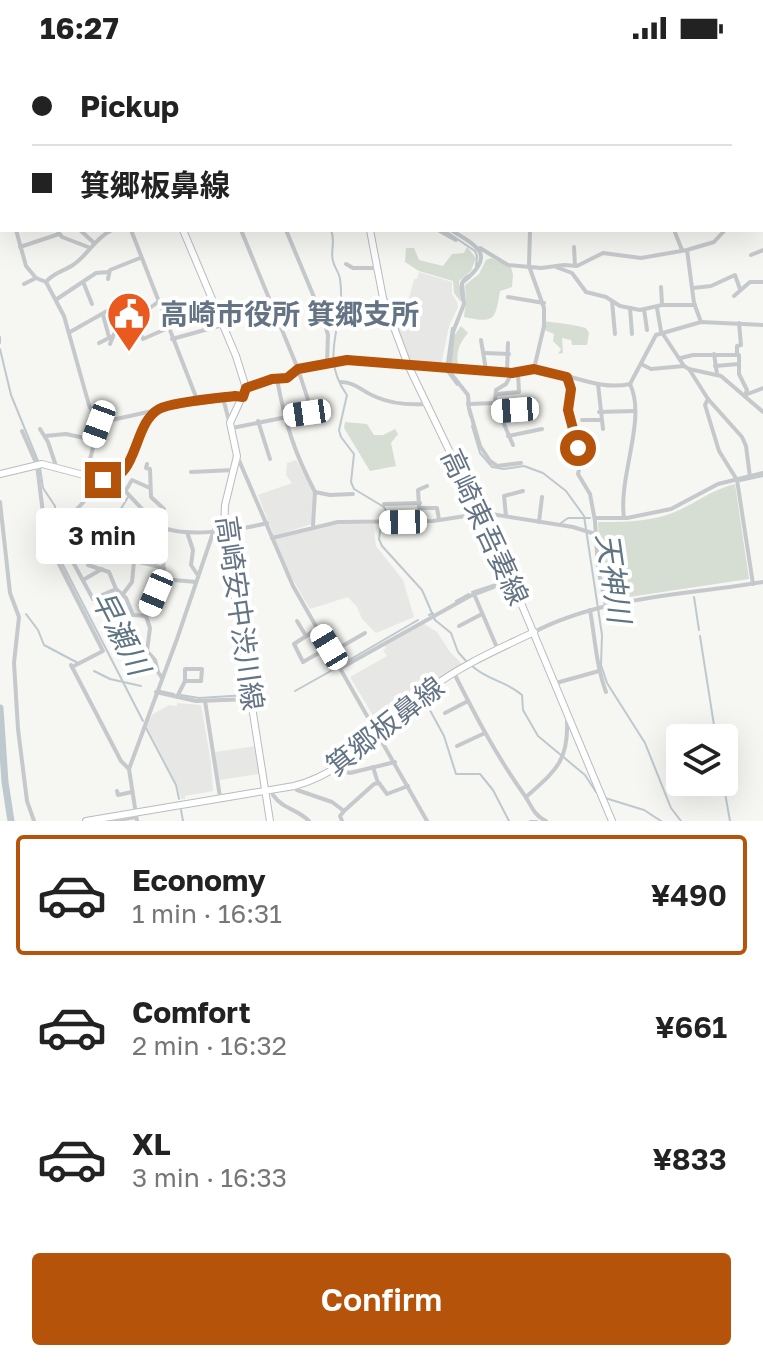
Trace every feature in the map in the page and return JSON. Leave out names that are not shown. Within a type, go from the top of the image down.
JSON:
[{"type":"main road","points":[[184,232],[246,388],[231,426]]},
{"type":"main road","name":"高崎東吾妻線","points":[[370,232],[386,309],[408,365],[512,580],[612,821]]},
{"type":"main road","points":[[0,474],[37,465],[56,466],[95,478],[114,479],[126,468],[146,423],[157,410],[223,397],[243,397]]},
{"type":"main road","name":"高崎安中渋川線","points":[[231,426],[237,456],[225,505],[224,529],[270,821]]},
{"type":"main road","name":"箕郷板鼻線","points":[[86,821],[136,817],[317,779],[336,769],[427,691],[454,673],[534,632]]},
{"type":"street","points":[[16,232],[26,266],[36,278],[46,282],[57,299],[70,332],[89,405],[99,424],[86,475]]},
{"type":"street","points":[[20,247],[58,232],[91,245]]},
{"type":"street","points":[[81,232],[91,245]]},
{"type":"street","points":[[46,282],[49,277],[76,263],[91,245],[109,232]]},
{"type":"street","points":[[132,232],[198,402]]},
{"type":"street","points":[[223,397],[231,426],[309,411],[309,400],[298,369],[242,232]]},
{"type":"street","points":[[287,232],[328,335],[331,362]]},
{"type":"street","points":[[449,232],[456,240]]},
{"type":"street","points":[[449,232],[508,265],[556,267],[575,266],[603,253],[641,258],[684,250],[710,244],[720,237],[721,232]]},
{"type":"street","points":[[530,232],[529,266],[544,303],[544,326],[534,369]]},
{"type":"street","points":[[676,232],[684,250],[701,322]]},
{"type":"street","points":[[473,243],[480,251],[480,264],[476,272],[462,283],[464,304],[453,332],[446,368],[466,390],[480,446],[490,461],[500,466],[521,463]]},
{"type":"street","points":[[574,247],[575,266]]},
{"type":"street","points":[[751,255],[763,250]]},
{"type":"street","points":[[57,299],[99,272],[109,272],[140,257]]},
{"type":"street","points":[[346,264],[353,268],[377,268]]},
{"type":"street","points":[[556,267],[572,273],[586,292],[620,306],[644,309],[695,305]]},
{"type":"street","points":[[108,279],[109,272]]},
{"type":"street","points":[[693,288],[711,286],[735,275],[740,289]]},
{"type":"street","points":[[24,284],[36,278]]},
{"type":"street","points":[[734,296],[750,282],[763,282]]},
{"type":"street","points":[[84,283],[92,304]]},
{"type":"street","points":[[661,287],[659,306],[663,332],[708,399],[745,443],[750,477]]},
{"type":"street","points":[[508,297],[544,303]]},
{"type":"street","points":[[612,301],[615,334]]},
{"type":"street","points":[[70,332],[125,302],[143,339],[168,328]]},
{"type":"street","points":[[99,343],[159,302]]},
{"type":"street","points":[[630,308],[632,334]]},
{"type":"street","points":[[644,309],[647,330]]},
{"type":"street","points":[[103,315],[111,337],[110,344]]},
{"type":"street","points":[[624,518],[621,501],[635,428],[630,384],[653,338],[663,332],[701,322],[763,325]]},
{"type":"street","points":[[739,323],[741,345],[737,346],[737,354],[739,374],[747,390],[745,395]]},
{"type":"street","points":[[172,339],[223,325]]},
{"type":"street","points":[[481,340],[486,370]]},
{"type":"street","points":[[496,394],[519,392],[508,343]]},
{"type":"street","points":[[485,353],[509,354]]},
{"type":"street","points":[[714,354],[717,374]]},
{"type":"street","points":[[681,358],[737,354]]},
{"type":"street","points":[[246,388],[287,378],[298,369],[351,360],[513,372],[534,369],[598,384],[630,384]]},
{"type":"street","points":[[641,364],[651,369],[686,367],[717,374],[763,412]]},
{"type":"street","points":[[715,366],[739,364]]},
{"type":"street","points":[[513,372],[506,384],[497,388],[495,403],[513,445]]},
{"type":"street","points":[[567,377],[571,389],[568,410],[581,454],[578,474],[590,494],[595,518],[591,532],[605,606]]},
{"type":"street","points":[[277,379],[283,416],[298,461],[315,492],[313,526]]},
{"type":"street","points":[[341,382],[352,383],[386,401],[404,405],[426,404]]},
{"type":"street","points":[[598,384],[603,429]]},
{"type":"street","points":[[745,395],[763,388]]},
{"type":"street","points":[[708,399],[705,405],[719,451],[737,480],[753,584]]},
{"type":"street","points":[[469,404],[495,403]]},
{"type":"street","points":[[498,412],[533,409]]},
{"type":"street","points":[[99,424],[157,410]]},
{"type":"street","points":[[599,412],[635,411]]},
{"type":"street","points":[[582,420],[600,420]]},
{"type":"street","points":[[258,421],[270,459]]},
{"type":"street","points":[[40,429],[56,466]]},
{"type":"street","points":[[508,436],[542,429]]},
{"type":"street","points":[[22,431],[37,465],[45,529],[103,651],[72,666],[121,761],[129,769]]},
{"type":"street","points":[[45,436],[66,434],[94,440]]},
{"type":"street","points":[[237,456],[293,586],[427,821]]},
{"type":"street","points":[[147,464],[151,476],[151,497],[164,509],[161,528],[163,579],[146,616],[150,628],[147,651],[155,660],[162,678]]},
{"type":"street","points":[[191,472],[234,470]]},
{"type":"street","points":[[595,518],[624,518],[671,509],[718,484],[763,473]]},
{"type":"street","points":[[95,478],[91,494],[76,510],[88,548],[88,565],[109,572],[133,615],[146,616]]},
{"type":"street","points":[[114,479],[161,528],[187,532],[267,523]]},
{"type":"street","points":[[126,490],[132,480],[150,488]]},
{"type":"street","points":[[420,521],[418,490],[427,486]]},
{"type":"street","points":[[506,516],[504,496],[523,491]]},
{"type":"street","points":[[315,492],[353,494]]},
{"type":"street","points":[[539,522],[542,497]]},
{"type":"street","points":[[0,502],[10,593],[19,617],[14,663],[18,729],[27,801],[34,821]]},
{"type":"street","points":[[384,504],[437,508],[439,520]]},
{"type":"street","points":[[81,529],[101,513]]},
{"type":"street","points":[[272,538],[338,522],[439,520],[480,513],[591,532]]},
{"type":"street","points":[[123,594],[132,582],[132,543],[150,517]]},
{"type":"street","points":[[112,523],[132,524],[137,534]]},
{"type":"street","points":[[112,821],[136,817],[129,769],[214,530]]},
{"type":"street","points":[[187,532],[193,550],[191,565],[198,575]]},
{"type":"street","points":[[102,533],[137,534]]},
{"type":"street","points":[[59,561],[68,553],[88,548],[164,568]]},
{"type":"street","points":[[68,553],[95,600],[116,589]]},
{"type":"street","points":[[83,581],[102,569]]},
{"type":"street","points":[[163,579],[196,582]]},
{"type":"street","points":[[341,668],[474,594],[512,580]]},
{"type":"street","points":[[534,632],[605,606],[763,582]]},
{"type":"street","points":[[474,594],[498,650]]},
{"type":"street","points":[[591,610],[599,671],[606,692]]},
{"type":"street","points":[[459,626],[482,614]]},
{"type":"street","points":[[297,621],[306,636]]},
{"type":"street","points":[[318,629],[294,644],[303,662],[365,633]]},
{"type":"street","points":[[177,697],[185,681],[186,668],[202,669],[201,681],[185,681]]},
{"type":"street","points":[[556,683],[599,671]]},
{"type":"street","points":[[454,673],[499,759],[536,816],[546,821]]},
{"type":"street","points":[[156,692],[205,701],[251,699]]},
{"type":"street","points":[[205,701],[220,798]]},
{"type":"street","points":[[445,713],[468,701]]},
{"type":"street","points":[[526,797],[557,770],[568,737],[569,714]]},
{"type":"street","points":[[457,746],[485,733]]},
{"type":"street","points":[[336,769],[350,773],[395,762]]},
{"type":"street","points":[[373,767],[378,783],[387,794],[408,786]]},
{"type":"street","points":[[342,821],[340,816],[344,811],[378,783]]},
{"type":"street","points":[[294,786],[297,790],[332,802],[344,811]]},
{"type":"street","points":[[117,791],[118,795],[132,792]]},
{"type":"street","points":[[273,795],[280,806],[300,812],[309,821]]},
{"type":"shaded area","points":[[467,247],[476,258],[471,271],[459,281],[461,302],[454,293],[453,281],[419,271],[405,262],[406,248],[414,248],[419,260],[443,266],[452,254],[464,253]]},
{"type":"shaded area","points":[[491,258],[511,267],[512,287],[500,291],[492,317],[482,320],[464,317],[465,285],[479,274],[486,260]]},
{"type":"shaded area","points":[[419,272],[452,282],[452,294],[457,302],[441,365],[410,362],[394,323],[398,322],[397,318],[404,317],[414,279],[417,279]]},
{"type":"shaded area","points":[[543,321],[586,328],[589,333],[587,345],[572,345],[571,340],[562,338],[563,353],[558,354],[561,349],[553,341],[554,334],[542,329]]},
{"type":"shaded area","points":[[461,326],[468,333],[459,348],[458,366],[451,365],[453,337]]},
{"type":"shaded area","points":[[345,422],[367,424],[374,435],[383,435],[395,429],[398,434],[391,443],[396,466],[370,471],[344,428]]},
{"type":"shaded area","points":[[296,460],[314,494],[312,524],[274,536],[258,495],[292,483],[286,475],[287,463]]},
{"type":"shaded area","points":[[735,484],[749,579],[609,600],[601,568],[598,522],[624,522],[667,515]]},
{"type":"shaded area","points":[[344,523],[373,524],[376,546],[403,580],[414,617],[376,633],[362,619],[348,597],[310,609],[289,573],[275,539]]},
{"type":"shaded area","points":[[421,622],[437,632],[462,664],[383,722],[377,722],[350,677],[387,656],[383,650],[386,648],[384,644]]},
{"type":"shaded area","points":[[177,703],[201,705],[211,762],[213,791],[185,796],[185,799],[181,799],[146,725],[153,714],[169,705],[177,706]]},
{"type":"shaded area","points":[[255,746],[259,774],[219,780],[215,752]]},
{"type":"waterway","points":[[332,232],[332,257],[339,276],[341,295],[334,366],[347,395],[339,430],[354,454],[351,482],[354,489],[384,507],[384,519]]},
{"type":"waterway","name":"天神川","points":[[447,232],[475,251],[476,267]]},
{"type":"waterway","name":"天神川","points":[[462,300],[461,282],[469,275]]},
{"type":"waterway","name":"天神川","points":[[452,328],[446,370],[457,385]]},
{"type":"waterway","points":[[0,337],[0,343]]},
{"type":"waterway","points":[[0,349],[11,395],[38,461]]},
{"type":"waterway","name":"天神川","points":[[467,403],[470,416]]},
{"type":"waterway","name":"天神川","points":[[472,426],[480,453],[492,467],[524,466],[543,473],[566,491],[584,516],[602,635],[601,665],[607,683],[645,743],[671,808],[681,821]]},
{"type":"waterway","points":[[40,468],[43,488],[55,506],[55,519],[67,550]]},
{"type":"waterway","points":[[740,481],[763,476]]},
{"type":"waterway","name":"早瀬川","points":[[61,557],[100,535],[128,497]]},
{"type":"waterway","points":[[561,523],[568,518],[590,518]]},
{"type":"waterway","points":[[381,524],[379,539],[382,546],[422,590],[435,620],[451,633],[458,652],[467,662]]},
{"type":"waterway","name":"早瀬川","points":[[62,563],[143,721]]},
{"type":"waterway","points":[[472,592],[505,581]]},
{"type":"waterway","points":[[456,601],[469,594]]},
{"type":"waterway","points":[[694,597],[699,630]]},
{"type":"waterway","points":[[429,615],[433,613]]},
{"type":"waterway","points":[[26,614],[44,645],[78,663]]},
{"type":"waterway","points":[[344,663],[418,620]]},
{"type":"waterway","points":[[700,636],[714,724]]},
{"type":"waterway","points":[[472,666],[522,695],[523,710],[538,736],[585,775],[596,792]]},
{"type":"waterway","points":[[295,691],[336,668]]},
{"type":"waterway","points":[[94,671],[110,679],[141,686]]},
{"type":"waterway","points":[[160,691],[174,694]]},
{"type":"waterway","points":[[181,695],[199,698],[247,695]]},
{"type":"waterway","points":[[425,701],[444,736],[456,774],[480,774],[493,790],[509,821]]},
{"type":"waterway","points":[[0,708],[11,821]]},
{"type":"waterway","name":"早瀬川","points":[[146,728],[176,785],[179,799]]},
{"type":"waterway","points":[[726,796],[730,821]]},
{"type":"waterway","points":[[605,798],[644,810],[661,821]]},
{"type":"waterway","name":"早瀬川","points":[[181,810],[183,821]]},
{"type":"waterway","points":[[530,821],[537,821]]},
{"type":"place","name":"高崎市役所 箕郷支所","points":[[129,353]]},
{"type":"route","points":[[103,480],[114,479],[122,473],[146,423],[161,408],[243,397],[246,388],[272,379],[287,378],[298,369],[347,360],[512,373],[534,369],[567,377],[571,389],[568,410],[578,448]]}]
